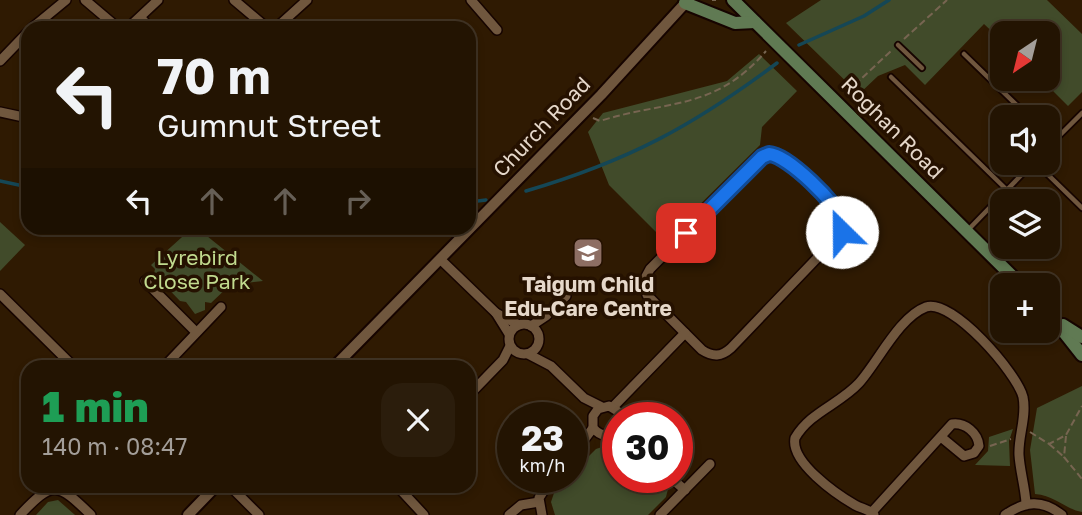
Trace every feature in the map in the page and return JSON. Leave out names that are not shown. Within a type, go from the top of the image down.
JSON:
[{"type":"main road","name":"Roghan Road","points":[[733,0],[1009,273]]},
{"type":"main road","points":[[687,2],[735,23],[755,22]]},
{"type":"main road","points":[[1060,321],[1082,337]]},
{"type":"main road","points":[[1060,325],[1082,355]]},
{"type":"street","points":[[40,21],[66,0]]},
{"type":"street","points":[[85,0],[110,21]]},
{"type":"street","points":[[137,21],[158,0]]},
{"type":"street","points":[[233,0],[258,21]]},
{"type":"street","points":[[284,21],[307,0]]},
{"type":"street","points":[[471,0],[498,30]]},
{"type":"street","name":"Church Road","points":[[476,222],[601,95],[687,2]]},
{"type":"street","points":[[141,18],[144,21]]},
{"type":"street","points":[[0,61],[21,39]]},
{"type":"street","points":[[0,112],[21,116]]},
{"type":"street","points":[[769,154],[781,156],[840,213],[844,222],[842,232],[727,352],[718,355],[707,352],[685,333],[647,295],[645,278],[762,157],[769,154]]},
{"type":"street","name":"Church Road","points":[[341,360],[464,235]]},
{"type":"street","points":[[440,259],[496,313],[509,334],[510,346],[503,360],[476,388]]},
{"type":"street","points":[[145,281],[196,332]]},
{"type":"street","points":[[0,294],[67,360]]},
{"type":"street","points":[[534,329],[566,296]]},
{"type":"street","points":[[941,437],[964,456],[974,453],[979,446],[975,435],[959,423],[950,426],[873,514],[844,499],[818,477],[797,455],[795,438],[816,414],[857,385],[883,349],[915,315],[934,306],[957,318],[997,357],[1020,387],[1024,411],[1019,458],[1026,503]]},
{"type":"street","points":[[170,360],[221,307]]},
{"type":"street","points":[[496,313],[519,325],[534,329]]},
{"type":"street","points":[[509,334],[519,325]]},
{"type":"street","points":[[534,329],[538,345],[551,366],[584,398],[602,407],[593,416]]},
{"type":"street","points":[[623,402],[685,333]]},
{"type":"street","points":[[528,354],[538,345]]},
{"type":"street","points":[[510,346],[517,354]]},
{"type":"street","points":[[503,360],[517,354],[528,354],[551,366]]},
{"type":"street","points":[[584,398],[597,431]]},
{"type":"street","points":[[597,431],[602,432]]},
{"type":"street","points":[[588,440],[597,431]]},
{"type":"street","points":[[693,482],[710,464]]},
{"type":"street","points":[[20,515],[42,493]]},
{"type":"street","points":[[67,493],[91,515]]},
{"type":"street","points":[[188,515],[209,493]]},
{"type":"street","points":[[237,493],[259,515]]},
{"type":"street","points":[[404,493],[424,515]]},
{"type":"street","points":[[541,493],[539,502],[542,515]]},
{"type":"street","points":[[660,515],[682,493]]},
{"type":"street","points":[[509,515],[521,505],[539,502]]},
{"type":"street","points":[[1005,515],[1026,503],[1047,506],[1062,515]]},
{"type":"lane","points":[[898,45],[922,68]]},
{"type":"lane","points":[[964,54],[1017,105]]},
{"type":"lane","points":[[891,77],[1006,189]]},
{"type":"lane","points":[[1060,136],[1082,113]]},
{"type":"lane","points":[[1008,189],[1023,175]]},
{"type":"lane","points":[[1048,175],[1082,208]]},
{"type":"lane","points":[[967,231],[990,207]]},
{"type":"path","points":[[592,118],[600,121],[630,112],[660,110],[710,96],[747,70],[767,50]]},
{"type":"path","points":[[1064,457],[1066,435],[1082,406]]},
{"type":"path","points":[[1027,432],[1034,432],[1049,444],[1082,479]]},
{"type":"path","points":[[1049,444],[1066,435]]},
{"type":"path","points":[[979,446],[1017,440]]},
{"type":"green space","points":[[821,0],[1047,0],[1082,34],[1082,92],[1068,106],[1053,91],[1060,91],[1060,21],[990,21],[990,30],[984,24],[925,85],[905,65],[878,76],[859,94],[786,23]]},
{"type":"green space","points":[[759,54],[797,91],[762,127],[760,145],[664,240],[609,185],[588,132],[603,113],[727,81]]},
{"type":"green space","points":[[0,222],[25,245],[0,271]]},
{"type":"green space","name":"Lyrebird Close Park","points":[[184,235],[206,235],[263,281],[230,285],[211,303],[205,302],[205,310],[195,314],[186,302],[180,301],[154,274],[155,269],[151,265]]},
{"type":"green space","points":[[1082,386],[1082,512],[1035,494],[1030,450],[1037,408]]},
{"type":"green space","points":[[1013,429],[1009,441],[1010,466],[975,465],[988,451],[989,437]]},
{"type":"green space","points":[[602,447],[602,493],[667,493],[666,497],[648,515],[555,515],[551,502],[554,493],[588,493],[588,457]]},
{"type":"green space","points":[[58,500],[75,515],[36,515],[48,502]]},
{"type":"waterway","points":[[799,45],[864,16],[889,0]]},
{"type":"waterway","points":[[526,191],[596,167],[658,139],[717,105],[777,63]]},
{"type":"waterway","points":[[0,181],[21,186]]},
{"type":"waterway","points":[[476,201],[486,200]]},
{"type":"place","name":"Taigum Child Edu-Care Centre","points":[[588,253]]},
{"type":"route","points":[[686,233],[762,157],[769,154],[789,162],[836,209],[843,218],[842,232]]}]
